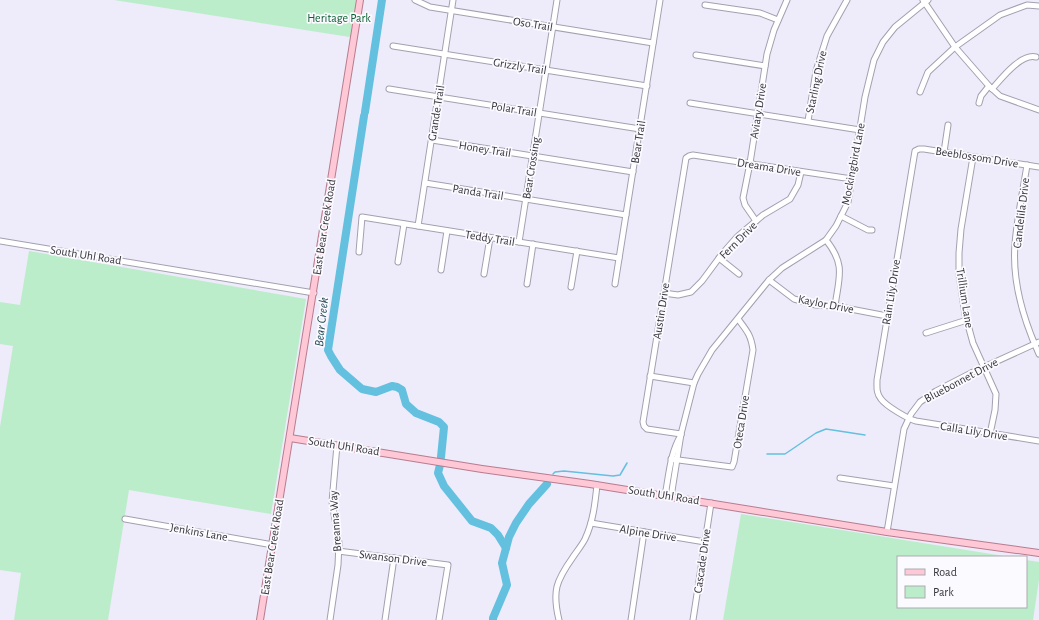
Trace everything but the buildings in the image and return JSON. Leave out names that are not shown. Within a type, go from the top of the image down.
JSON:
[{"type":"main road","name":"East Bear Creek Road","points":[[260,620],[314,293],[360,0]]},
{"type":"main road","name":"South Uhl Road","points":[[290,438],[482,469],[668,496],[887,532],[1039,553]]},
{"type":"street","name":"Oso Trail","points":[[415,0],[430,7],[452,11],[653,43]]},
{"type":"street","name":"Grande Trail","points":[[418,226],[426,183],[453,0]]},
{"type":"street","name":"Bear Crossing","points":[[519,242],[557,0]]},
{"type":"street","name":"Bear Trail","points":[[615,284],[660,0]]},
{"type":"street","name":"Aviary Drive","points":[[756,221],[745,205],[743,198],[750,164],[766,54],[787,0]]},
{"type":"street","name":"Starling Drive","points":[[808,121],[816,70],[827,36],[847,0]]},
{"type":"street","points":[[925,1],[955,47],[1000,96],[1039,110]]},
{"type":"street","name":"Mockingbird Lane","points":[[668,496],[674,459],[681,445],[682,434],[694,383],[698,374],[712,350],[770,280],[782,268],[826,240],[841,216],[848,202],[874,60],[883,42],[895,26],[925,1]]},
{"type":"street","points":[[705,5],[760,13],[778,20]]},
{"type":"street","points":[[920,92],[928,72],[955,47],[1000,15],[1027,5],[1039,6]]},
{"type":"street","name":"Grizzly Trail","points":[[393,46],[646,86]]},
{"type":"street","points":[[696,55],[765,66]]},
{"type":"street","points":[[979,103],[980,96],[1010,69],[1024,59],[1033,56],[1036,57]]},
{"type":"street","name":"Polar Trail","points":[[388,89],[640,129]]},
{"type":"street","points":[[690,103],[860,130]]},
{"type":"street","points":[[944,152],[948,125]]},
{"type":"street","name":"Honey Trail","points":[[432,140],[633,172]]},
{"type":"street","name":"Beeblossom Drive","points":[[915,151],[919,149],[944,152],[1039,167]]},
{"type":"street","name":"Rain Lily Drive","points":[[908,419],[881,400],[876,391],[915,151]]},
{"type":"street","name":"Dreama Drive","points":[[686,158],[693,155],[852,179]]},
{"type":"street","name":"Trillium Lane","points":[[973,157],[961,228],[959,274],[966,320],[973,343],[996,394],[995,410],[990,434]]},
{"type":"street","name":"Austin Drive","points":[[682,434],[647,429],[643,422],[686,158]]},
{"type":"street","name":"Candelila Drive","points":[[1027,165],[1015,245],[1016,279],[1019,299],[1037,343],[1039,354]]},
{"type":"street","name":"Fern Drive","points":[[664,293],[678,295],[691,292],[737,237],[763,215],[790,199],[798,185],[801,172]]},
{"type":"street","name":"Panda Trail","points":[[426,183],[626,215]]},
{"type":"street","points":[[841,216],[868,230],[872,230]]},
{"type":"street","name":"Teddy Trail","points":[[359,252],[362,217],[619,258]]},
{"type":"street","points":[[398,262],[404,224]]},
{"type":"street","points":[[441,270],[447,231]]},
{"type":"street","points":[[484,274],[490,238]]},
{"type":"street","points":[[826,240],[835,251],[839,260],[840,269],[835,306]]},
{"type":"street","name":"South Uhl Road","points":[[0,241],[314,293]]},
{"type":"street","points":[[527,284],[533,244]]},
{"type":"street","points":[[571,287],[577,251]]},
{"type":"street","points":[[719,258],[739,274]]},
{"type":"street","name":"Kaylor Drive","points":[[770,280],[794,300],[887,316]]},
{"type":"street","name":"Oteca Drive","points":[[674,459],[732,467],[753,350],[752,338],[738,320]]},
{"type":"street","points":[[926,333],[966,320]]},
{"type":"street","name":"Bluebonnet Drive","points":[[887,532],[904,429],[908,419],[920,402],[936,391],[1037,343]]},
{"type":"street","points":[[650,376],[694,383]]},
{"type":"street","name":"Calla Lily Drive","points":[[908,419],[990,434],[1039,441]]},
{"type":"street","name":"Breanna Way","points":[[330,620],[338,565],[338,543],[332,502],[337,445]]},
{"type":"street","points":[[840,478],[894,486]]},
{"type":"street","points":[[559,620],[555,599],[557,582],[584,540],[591,523],[597,485]]},
{"type":"street","name":"Cascade Drive","points":[[693,620],[711,503]]},
{"type":"street","name":"Jenkins Lane","points":[[125,519],[273,545]]},
{"type":"street","name":"Alpine Drive","points":[[591,523],[705,542]]},
{"type":"street","points":[[631,620],[644,532]]},
{"type":"street","name":"Swanson Drive","points":[[338,551],[448,565],[439,620]]},
{"type":"street","points":[[385,620],[394,558]]},
{"type":"green space","name":"Heritage Park","points":[[114,0],[362,0],[356,38]]},
{"type":"green space","points":[[29,251],[306,299],[271,514],[129,490],[108,620],[14,620],[21,573],[0,570],[0,427],[13,346],[0,344],[0,302],[20,305]]},
{"type":"green space","points":[[741,514],[1004,556],[897,556],[897,608],[1027,608],[1027,560],[1039,562],[1039,580],[1033,620],[723,620]]},
{"type":"waterway","name":"Bear Creek","points":[[365,112],[382,0]]},
{"type":"waterway","name":"Bear Creek","points":[[364,116],[328,350],[340,370],[362,389],[376,392],[392,386],[397,387],[402,390],[406,404],[416,413],[439,422],[444,427],[441,457]]},
{"type":"waterway","points":[[767,454],[785,454],[816,433],[826,429],[865,435]]},
{"type":"waterway","points":[[553,474],[555,472],[564,471],[613,476],[620,475],[627,463]]},
{"type":"waterway","name":"Bear Creek","points":[[440,465],[438,473],[444,486],[472,521],[491,528],[498,535],[506,548]]},
{"type":"waterway","name":"Bear Creek","points":[[493,620],[507,585],[502,563],[509,537],[516,523],[529,504],[547,484]]}]
